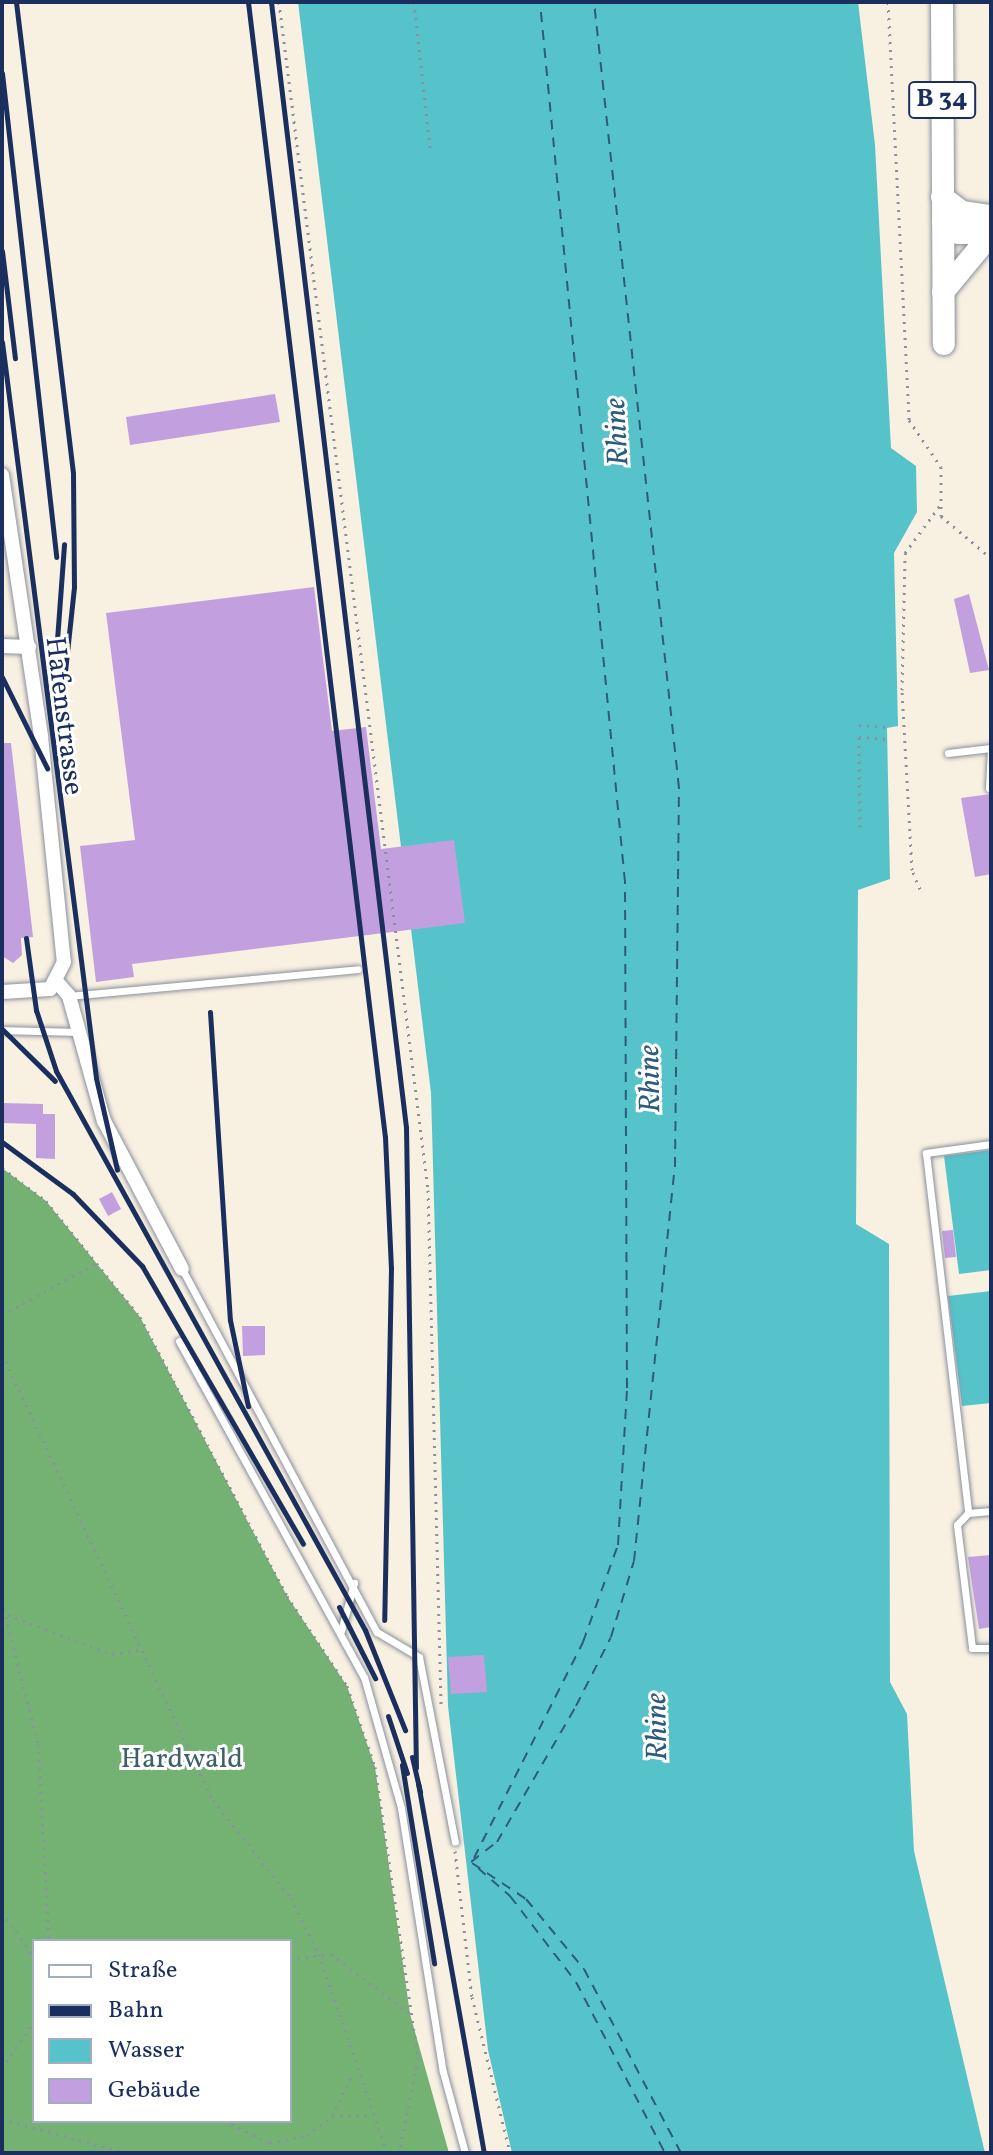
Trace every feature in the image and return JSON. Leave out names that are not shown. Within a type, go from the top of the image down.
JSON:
[{"type":"main road","name":"B 34","points":[[942,2],[944,344]]},
{"type":"main road","points":[[942,197],[962,212],[991,216]]},
{"type":"main road","points":[[943,222],[959,233],[991,234]]},
{"type":"main road","points":[[943,292],[991,234]]},
{"type":"street","name":"Hafenstrasse","points":[[2,475],[29,647],[64,962],[57,982]]},
{"type":"street","points":[[2,646],[29,647]]},
{"type":"street","points":[[2,992],[45,991],[57,982],[69,996],[76,1032],[104,1121],[182,1269]]},
{"type":"lane","points":[[948,753],[991,749],[989,788]]},
{"type":"lane","points":[[69,996],[358,969]]},
{"type":"lane","points":[[2,1030],[76,1032]]},
{"type":"lane","points":[[968,1513],[926,1153],[991,1144]]},
{"type":"lane","points":[[182,1269],[354,1583],[377,1632],[419,1657],[455,1842]]},
{"type":"lane","points":[[179,1341],[341,1633],[385,1739],[443,2072],[465,2153]]},
{"type":"lane","points":[[991,1511],[968,1513],[957,1525],[972,1648],[991,1648]]},
{"type":"lane","points":[[341,1633],[354,1583]]},
{"type":"path","points":[[279,2],[428,1190],[442,1710]]},
{"type":"path","points":[[414,2],[430,148]]},
{"type":"path","points":[[888,2],[909,420],[941,467],[941,504],[957,536],[991,558]]},
{"type":"path","points":[[920,889],[912,870],[902,690],[905,553],[941,504]]},
{"type":"path","points":[[859,725],[887,727]]},
{"type":"path","points":[[860,827],[859,737],[887,739]]},
{"type":"path","points":[[2,1168],[46,1201],[140,1317],[287,1596],[347,1686],[375,1767],[418,2058],[399,2153]]},
{"type":"path","points":[[2,1315],[98,1262]]},
{"type":"path","points":[[2,1354],[213,1800],[291,1898],[319,1954],[354,2073],[387,2153]]},
{"type":"path","points":[[2,1601],[8,1615],[40,1758],[49,1939]]},
{"type":"path","points":[[8,1615],[112,1654],[140,1650]]},
{"type":"path","points":[[455,1842],[472,1997],[510,2153]]},
{"type":"path","points":[[2,1912],[32,1954]]},
{"type":"path","points":[[292,1959],[331,1954],[410,2014]]},
{"type":"path","points":[[2,2068],[32,2025]]},
{"type":"path","points":[[228,2123],[270,2143],[307,2135],[332,2116],[354,2073]]},
{"type":"path","points":[[332,2116],[370,2116]]},
{"type":"path","points":[[2,2119],[126,2153]]},
{"type":"green space","name":"Hardwald","points":[[2,1168],[46,1201],[140,1317],[287,1596],[347,1686],[375,1767],[410,2014],[449,2153],[2,2153]]},
{"type":"water","name":"Rhine","points":[[298,2],[858,2],[875,145],[891,448],[916,466],[917,512],[894,553],[898,726],[887,728],[890,879],[858,890],[856,1224],[889,1244],[890,1682],[907,1714],[914,1851],[985,2153],[512,2153],[488,2050],[448,1706],[431,1093]]},
{"type":"water","points":[[991,1150],[991,1270],[959,1274],[944,1156]]},
{"type":"water","points":[[991,1291],[991,1403],[962,1406],[948,1296]]},
{"type":"building","points":[[275,394],[280,422],[130,445],[126,417]]},
{"type":"building","points":[[314,587],[332,731],[366,727],[381,849],[454,840],[465,923],[132,964],[134,977],[96,982],[80,846],[135,840],[106,613]]},
{"type":"building","points":[[969,594],[989,670],[970,673],[954,599]]},
{"type":"building","points":[[2,743],[11,743],[33,937],[21,938],[22,955],[13,963],[2,956]]},
{"type":"building","points":[[991,794],[991,874],[975,877],[961,798]]},
{"type":"building","points":[[2,1103],[43,1104],[43,1114],[55,1114],[55,1159],[36,1158],[36,1124],[2,1123]]},
{"type":"building","points":[[112,1192],[121,1209],[108,1216],[99,1199]]},
{"type":"building","points":[[953,1230],[956,1257],[945,1258],[942,1231]]},
{"type":"building","points":[[242,1326],[265,1326],[265,1355],[243,1356]]},
{"type":"building","points":[[991,1555],[991,1627],[979,1629],[968,1557]]},
{"type":"building","points":[[484,1655],[487,1692],[451,1694],[448,1657]]},
{"type":"ferry route","points":[[474,1858],[583,1642],[618,1545],[627,1388],[625,882],[540,2]]},
{"type":"ferry route","points":[[471,1862],[497,1842],[576,1706],[611,1637],[634,1561],[675,1167],[679,788],[594,2]]},
{"type":"ferry route","points":[[472,1863],[526,1899],[584,1969],[681,2153]]},
{"type":"ferry route","points":[[478,1868],[510,1896],[576,1982],[665,2153]]},
{"type":"railway","points":[[16,2],[73,474],[74,587],[58,736]]},
{"type":"railway","points":[[248,2],[385,1137],[391,1268],[384,1620]]},
{"type":"railway","points":[[271,2],[406,1127],[416,1768]]},
{"type":"railway","points":[[2,73],[56,557]]},
{"type":"railway","points":[[2,251],[15,358]]},
{"type":"railway","points":[[2,342],[96,1078],[117,1170]]},
{"type":"railway","points":[[57,640],[64,544]]},
{"type":"railway","points":[[2,677],[47,768]]},
{"type":"railway","points":[[26,938],[36,1010],[56,1071],[365,1630],[405,1730]]},
{"type":"railway","points":[[210,1012],[230,1320],[248,1406]]},
{"type":"railway","points":[[2,1029],[55,1081]]},
{"type":"railway","points":[[2,1142],[73,1194],[142,1266],[303,1544]]},
{"type":"railway","points":[[339,1607],[375,1678]]},
{"type":"railway","points":[[388,1716],[407,1773]]},
{"type":"railway","points":[[412,1757],[420,1792]]},
{"type":"railway","points":[[402,1765],[434,1963]]},
{"type":"railway","points":[[418,1783],[484,2153]]}]
